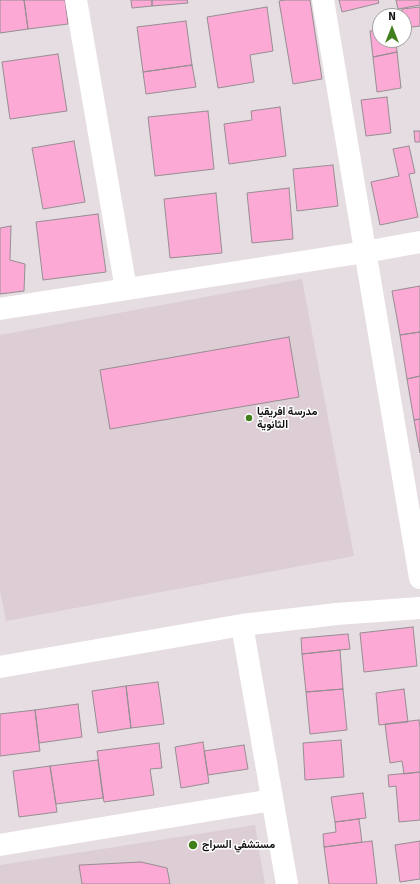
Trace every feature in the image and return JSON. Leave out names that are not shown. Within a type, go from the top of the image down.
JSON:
[{"type":"street","points":[[76,0],[126,289]]},
{"type":"street","points":[[323,0],[420,578]]},
{"type":"street","points":[[0,310],[420,242]]},
{"type":"street","points":[[0,667],[242,625],[337,614],[420,608]]},
{"type":"street","points":[[242,625],[287,884]]},
{"type":"street","points":[[0,845],[272,800]]},
{"type":"shaded area","points":[[302,279],[354,556],[6,621],[0,590],[0,335]]},
{"type":"shaded area","name":"مستشفي السراج","points":[[255,825],[265,884],[0,884],[0,865]]},
{"type":"building","points":[[0,0],[24,0],[28,29],[0,33]]},
{"type":"building","points":[[24,0],[65,0],[68,24],[28,29]]},
{"type":"building","points":[[131,0],[152,0],[152,6],[132,8]]},
{"type":"building","points":[[152,0],[187,0],[188,3],[152,6]]},
{"type":"building","points":[[310,0],[322,79],[293,84],[279,1]]},
{"type":"building","points":[[339,0],[378,0],[379,3],[342,12]]},
{"type":"building","points":[[396,0],[420,0],[420,5],[398,8]]},
{"type":"building","points":[[267,7],[273,51],[250,55],[254,82],[218,88],[207,17]]},
{"type":"building","points":[[420,7],[420,26],[412,27],[411,8]]},
{"type":"building","points":[[186,21],[192,65],[143,72],[137,27]]},
{"type":"building","points":[[370,31],[372,31],[372,48],[397,48],[397,52],[373,57]]},
{"type":"building","points":[[397,52],[401,88],[377,92],[373,57]]},
{"type":"building","points":[[58,54],[67,111],[10,119],[2,62]]},
{"type":"building","points":[[192,65],[196,87],[146,94],[143,72]]},
{"type":"building","points":[[387,97],[391,133],[366,136],[361,100]]},
{"type":"building","points":[[280,107],[286,156],[229,164],[224,124],[252,120],[251,111]]},
{"type":"building","points":[[208,111],[214,169],[155,176],[148,117]]},
{"type":"building","points":[[414,131],[420,131],[420,142],[415,142]]},
{"type":"building","points":[[74,141],[85,202],[43,209],[32,148]]},
{"type":"building","points":[[409,146],[415,173],[409,174],[418,217],[380,225],[371,182],[399,176],[393,149]]},
{"type":"building","points":[[333,165],[338,206],[297,211],[293,169]]},
{"type":"building","points":[[289,188],[293,239],[252,243],[247,193]]},
{"type":"building","points":[[216,193],[222,253],[170,258],[164,199]]},
{"type":"building","points":[[98,214],[106,272],[43,280],[36,222]]},
{"type":"building","points":[[11,226],[10,260],[25,264],[24,291],[0,294],[0,228]]},
{"type":"building","points":[[420,286],[420,332],[400,335],[392,291]]},
{"type":"building","points":[[420,332],[420,376],[407,379],[400,335]]},
{"type":"building","points":[[289,337],[299,397],[110,429],[100,370]]},
{"type":"building","points":[[420,376],[420,419],[414,420],[407,379]]},
{"type":"building","points":[[420,419],[420,453],[414,420]]},
{"type":"building","points":[[413,627],[417,666],[364,672],[360,633]]},
{"type":"building","points":[[348,634],[350,649],[302,654],[301,638]]},
{"type":"building","points":[[340,650],[343,689],[306,692],[302,654]]},
{"type":"building","points":[[158,682],[164,724],[131,728],[126,686]]},
{"type":"building","points":[[126,686],[131,728],[98,733],[92,691]]},
{"type":"building","points":[[343,689],[347,730],[310,734],[306,692]]},
{"type":"building","points":[[404,689],[408,722],[379,725],[376,693]]},
{"type":"building","points":[[78,704],[82,737],[39,743],[35,710]]},
{"type":"building","points":[[35,710],[40,751],[0,756],[0,714]]},
{"type":"building","points":[[419,720],[420,772],[404,774],[402,761],[390,763],[385,724]]},
{"type":"building","points":[[341,740],[344,777],[305,780],[303,743]]},
{"type":"building","points":[[203,742],[209,783],[181,788],[175,747]]},
{"type":"building","points":[[159,743],[162,768],[150,769],[154,795],[104,802],[97,751]]},
{"type":"building","points":[[244,745],[248,769],[208,775],[204,751]]},
{"type":"building","points":[[98,760],[103,798],[56,804],[50,766]]},
{"type":"building","points":[[50,766],[57,812],[19,817],[13,771]]},
{"type":"building","points":[[420,772],[420,820],[399,822],[396,786],[389,787],[388,775]]},
{"type":"building","points":[[363,793],[366,818],[335,822],[331,797]]},
{"type":"building","points":[[359,819],[362,842],[324,847],[323,834],[336,832],[335,822]]},
{"type":"building","points":[[372,841],[377,884],[329,884],[324,847]]},
{"type":"building","points":[[420,841],[420,879],[400,882],[395,845]]},
{"type":"building","points":[[141,862],[167,868],[170,884],[82,884],[79,865]]},
{"type":"place","name":"مدرسة افريقيا الثانوية","points":[[249,418]]},
{"type":"place","name":"مستشفي السراج","points":[[193,845]]}]
